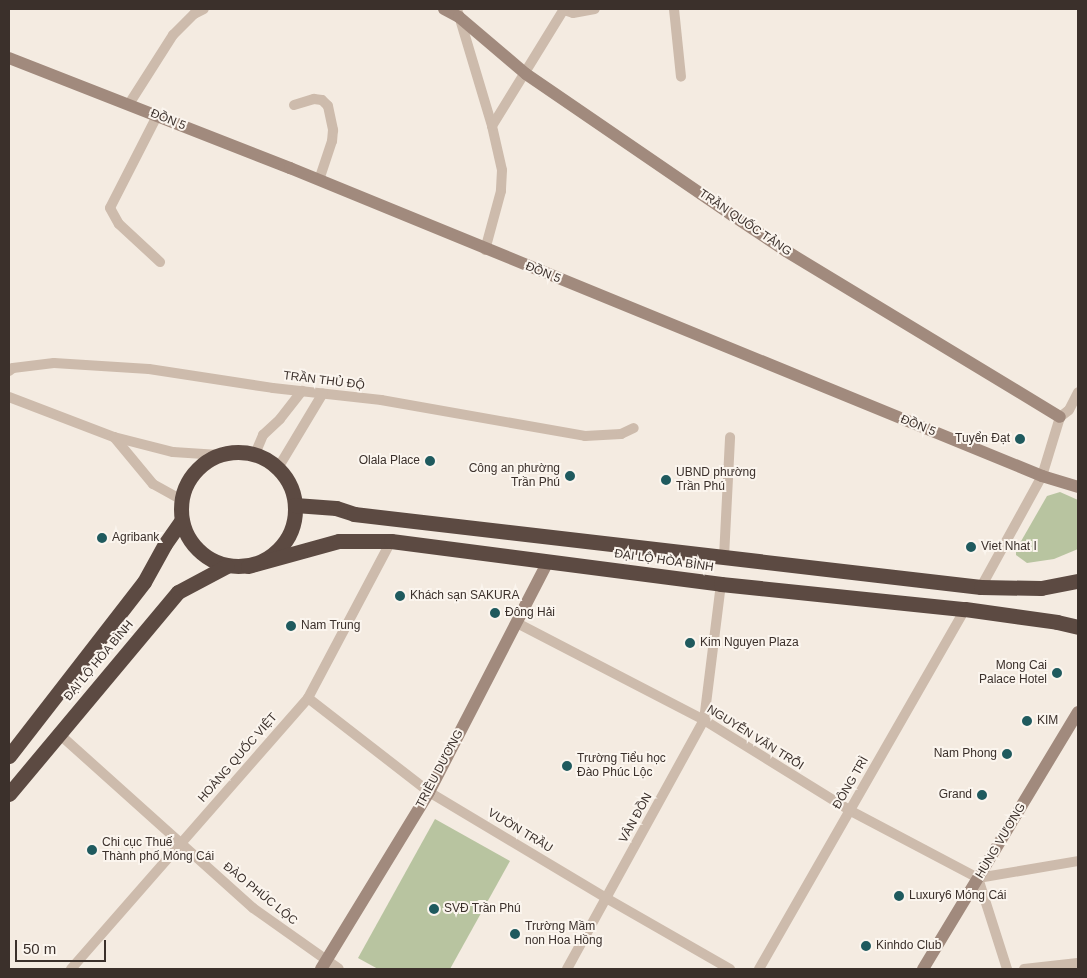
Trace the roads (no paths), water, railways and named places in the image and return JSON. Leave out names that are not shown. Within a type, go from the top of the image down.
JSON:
[{"type":"highway","points":[[237,452],[255,454],[278,468],[290,485],[295,505],[293,526],[283,545],[268,559],[248,566],[227,566],[208,558],[196,548],[187,535],[182,520],[182,500],[186,485],[194,472],[205,462],[219,455],[237,452]]},
{"type":"highway","name":"ĐẠI LỘ HÒA BÌNH","points":[[295,505],[336,508],[354,514],[981,586],[1041,588],[1078,581]]},
{"type":"highway","name":"ĐẠI LỘ HÒA BÌNH","points":[[9,756],[144,582],[165,544],[182,520]]},
{"type":"highway","points":[[551,561],[557,537]]},
{"type":"highway","name":"ĐẠI LỘ HÒA BÌNH","points":[[248,566],[339,541],[391,541],[721,584],[965,609],[1057,622],[1078,627]]},
{"type":"highway","points":[[721,584],[724,557]]},
{"type":"highway","name":"ĐẠI LỘ HÒA BÌNH","points":[[9,794],[58,732],[178,592],[227,566]]},
{"type":"highway","points":[[965,609],[981,586]]},
{"type":"highway","points":[[41,716],[58,732]]},
{"type":"street","points":[[129,104],[173,35],[194,14],[204,9]]},
{"type":"street","name":"TRẦN QUỐC TẢNG","points":[[444,9],[458,13],[526,74],[786,251],[1060,417]]},
{"type":"street","points":[[492,126],[564,10],[573,13],[595,9]]},
{"type":"street","points":[[674,9],[681,77]]},
{"type":"street","points":[[458,13],[492,126],[503,181],[485,250]]},
{"type":"street","name":"ĐỒN 5","points":[[9,58],[319,180],[485,250],[1042,476],[1078,487]]},
{"type":"street","points":[[294,105],[314,99],[322,100],[328,106],[333,130],[332,141],[319,180]]},
{"type":"street","points":[[157,116],[110,208],[119,224],[160,262]]},
{"type":"street","name":"TRẦN THỦ ĐỘ","points":[[9,371],[13,368],[54,363],[149,368],[323,394],[381,400],[585,436],[620,434],[634,428]]},
{"type":"street","points":[[255,454],[263,436],[280,419],[302,391]]},
{"type":"street","points":[[981,586],[1042,476],[1060,417],[1069,410],[1078,392]]},
{"type":"street","points":[[278,468],[323,394]]},
{"type":"street","points":[[9,397],[114,437],[173,452],[219,455]]},
{"type":"street","points":[[114,437],[153,484],[182,500]]},
{"type":"street","points":[[724,557],[730,437]]},
{"type":"street","name":"HOÀNG QUỐC VIỆT","points":[[71,969],[308,698],[391,541]]},
{"type":"street","name":"TRIỀU DƯƠNG","points":[[324,966],[429,792],[551,561]]},
{"type":"street","name":"VÂN ĐỒN","points":[[567,969],[704,720],[721,584]]},
{"type":"street","name":"ĐÔNG TRÌ","points":[[759,969],[965,609]]},
{"type":"street","name":"NGUYỄN VĂN TRỖI","points":[[517,623],[704,720],[849,810],[978,878]]},
{"type":"street","name":"VƯỜN TRẦU","points":[[308,698],[429,792],[606,898],[730,969]]},
{"type":"street","name":"HÙNG VƯƠNG","points":[[923,969],[1078,712]]},
{"type":"street","name":"ĐÀO PHÚC LỘC","points":[[58,732],[253,908],[324,966],[339,969]]},
{"type":"street","points":[[1008,969],[978,878],[1078,861]]},
{"type":"street","points":[[1024,969],[1078,963]]},
{"type":"place","name":"Tuyển Đạt","points":[[1020,439]]},
{"type":"place","name":"Olala Place","points":[[430,461]]},
{"type":"place","name":"Công an phường Trần Phú","points":[[570,476]]},
{"type":"place","name":"UBND phường Trần Phú","points":[[666,480]]},
{"type":"place","name":"Agribank","points":[[102,538]]},
{"type":"place","name":"Viet Nhat I","points":[[971,547]]},
{"type":"place","name":"Khách sạn SAKURA","points":[[400,596]]},
{"type":"place","name":"Đông Hải","points":[[495,613]]},
{"type":"place","name":"Nam Trung","points":[[291,626]]},
{"type":"place","name":"Kim Nguyen Plaza","points":[[690,643]]},
{"type":"place","name":"Mong Cai Palace Hotel","points":[[1057,673]]},
{"type":"place","name":"KIM","points":[[1027,721]]},
{"type":"place","name":"Nam Phong","points":[[1007,754]]},
{"type":"place","name":"Trường Tiểu học Đào Phúc Lộc","points":[[567,766]]},
{"type":"place","name":"Grand","points":[[982,795]]},
{"type":"place","name":"Chi cục Thuế Thành phố Móng Cái","points":[[92,850]]},
{"type":"place","name":"Luxury6 Móng Cái","points":[[899,896]]},
{"type":"place","name":"SVĐ Trần Phú","points":[[434,909]]},
{"type":"place","name":"Trường Mầm non Hoa Hồng","points":[[515,934]]},
{"type":"place","name":"Kinhdo Club","points":[[866,946]]}]
